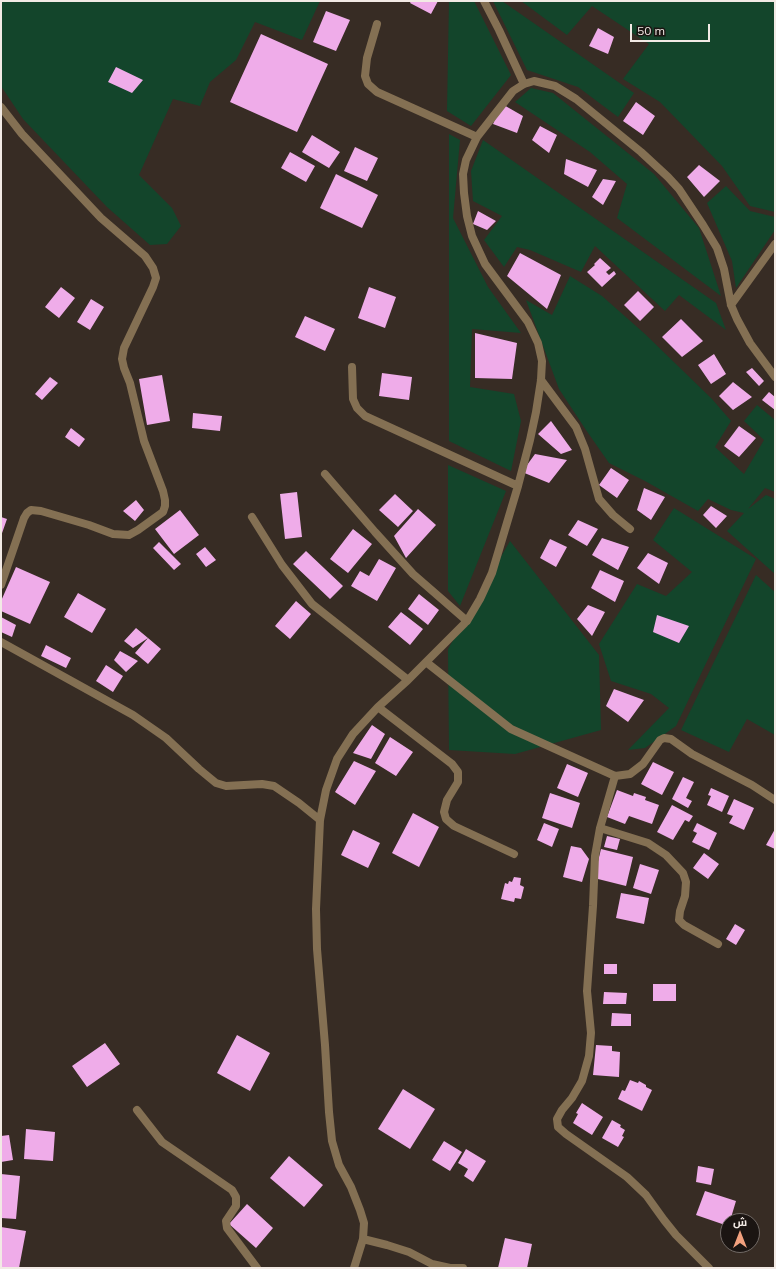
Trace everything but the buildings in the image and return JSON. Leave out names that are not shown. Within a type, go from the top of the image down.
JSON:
[{"type":"street","points":[[484,1],[500,30],[524,84]]},
{"type":"street","points":[[377,24],[367,58],[365,76],[368,84],[377,92],[477,137]]},
{"type":"street","points":[[354,1268],[363,1239],[364,1224],[351,1187],[339,1165],[332,1141],[317,949],[316,909],[320,820],[326,790],[338,759],[354,734],[378,707],[408,680],[467,621],[480,599],[492,573],[518,486],[533,426],[541,380],[542,361],[538,343],[528,322],[486,264],[472,236],[467,216],[463,174],[466,160],[477,137],[513,91],[524,84],[534,81],[555,86],[576,99],[635,147],[679,189],[717,248],[724,269],[731,305],[737,319],[750,343],[775,377]]},
{"type":"street","points":[[1,107],[22,134],[101,218],[145,256],[153,268],[156,278],[154,287],[124,348],[122,359],[130,383],[144,441],[163,491],[165,506],[162,512],[129,535],[113,534],[89,525],[41,511],[31,510],[24,518],[1,585]]},
{"type":"street","points":[[731,305],[775,244]]},
{"type":"street","points":[[352,366],[353,399],[357,408],[365,416],[518,486]]},
{"type":"street","points":[[541,380],[576,427],[586,449],[599,499],[613,515],[630,529]]},
{"type":"street","points":[[325,474],[413,574],[467,621]]},
{"type":"street","points":[[252,517],[282,565],[312,604],[408,680]]},
{"type":"street","points":[[1,642],[133,715],[166,738],[216,783],[226,786],[262,784],[274,786],[299,802],[320,820]]},
{"type":"street","points":[[426,662],[511,729],[615,776],[630,774],[643,764],[660,740],[664,738],[671,739],[692,754],[775,800]]},
{"type":"street","points":[[378,707],[452,764],[458,772],[458,782],[447,800],[444,812],[446,820],[454,826],[514,854]]},
{"type":"street","points":[[615,776],[600,828],[595,856],[587,991],[591,1033],[589,1056],[582,1081],[557,1119],[558,1127],[627,1177],[646,1195],[676,1235],[709,1268]]},
{"type":"street","points":[[600,828],[648,843],[666,855],[683,873],[686,882],[685,896],[680,911],[679,920],[684,925],[718,944]]},
{"type":"street","points":[[137,1110],[162,1142],[232,1190],[236,1197],[236,1206],[226,1221],[227,1228],[257,1268]]},
{"type":"street","points":[[363,1239],[409,1252],[432,1264],[450,1268],[463,1268]]},
{"type":"green space","points":[[1,1],[320,1],[302,40],[255,22],[236,60],[210,82],[200,106],[173,99],[139,175],[172,208],[181,226],[167,244],[150,245],[107,207],[23,119],[1,86]]},
{"type":"green space","points":[[449,1],[474,1],[511,75],[471,126],[447,111]]},
{"type":"green space","points":[[493,1],[502,1],[634,93],[618,117],[578,87],[527,70]]},
{"type":"green space","points":[[521,1],[775,1],[775,212],[750,206],[722,166],[660,102],[623,79],[649,44],[592,6],[567,35]]},
{"type":"green space","points":[[531,88],[553,93],[654,174],[699,228],[721,296],[617,218],[627,184],[590,152],[515,102]]},
{"type":"green space","points":[[449,134],[460,140],[453,218],[488,287],[521,333],[472,329],[470,387],[514,394],[521,421],[511,471],[449,441]]},
{"type":"green space","points":[[483,140],[716,303],[726,330],[679,295],[665,311],[595,246],[581,272],[530,250],[517,247],[504,267],[484,240],[502,216],[473,201],[471,171]]},
{"type":"green space","points":[[726,186],[750,211],[775,217],[775,230],[736,288],[732,261],[707,203]]},
{"type":"green space","points":[[570,276],[602,296],[645,334],[712,399],[731,421],[715,447],[744,474],[764,440],[744,421],[757,405],[775,420],[775,492],[765,488],[748,509],[766,495],[775,499],[775,574],[727,531],[744,513],[731,510],[708,499],[698,511],[645,481],[609,463],[586,430],[559,389],[526,300],[552,315]]},
{"type":"green space","points":[[448,465],[506,491],[460,606],[448,591]]},
{"type":"green space","points":[[674,508],[756,559],[676,726],[645,748],[628,750],[669,708],[651,694],[611,681],[599,644],[637,584],[666,596],[692,572],[653,540]]},
{"type":"green space","points":[[510,541],[599,655],[601,730],[515,754],[449,750],[448,649]]},
{"type":"green space","points":[[756,575],[775,592],[775,735],[747,719],[729,752],[681,730]]}]
